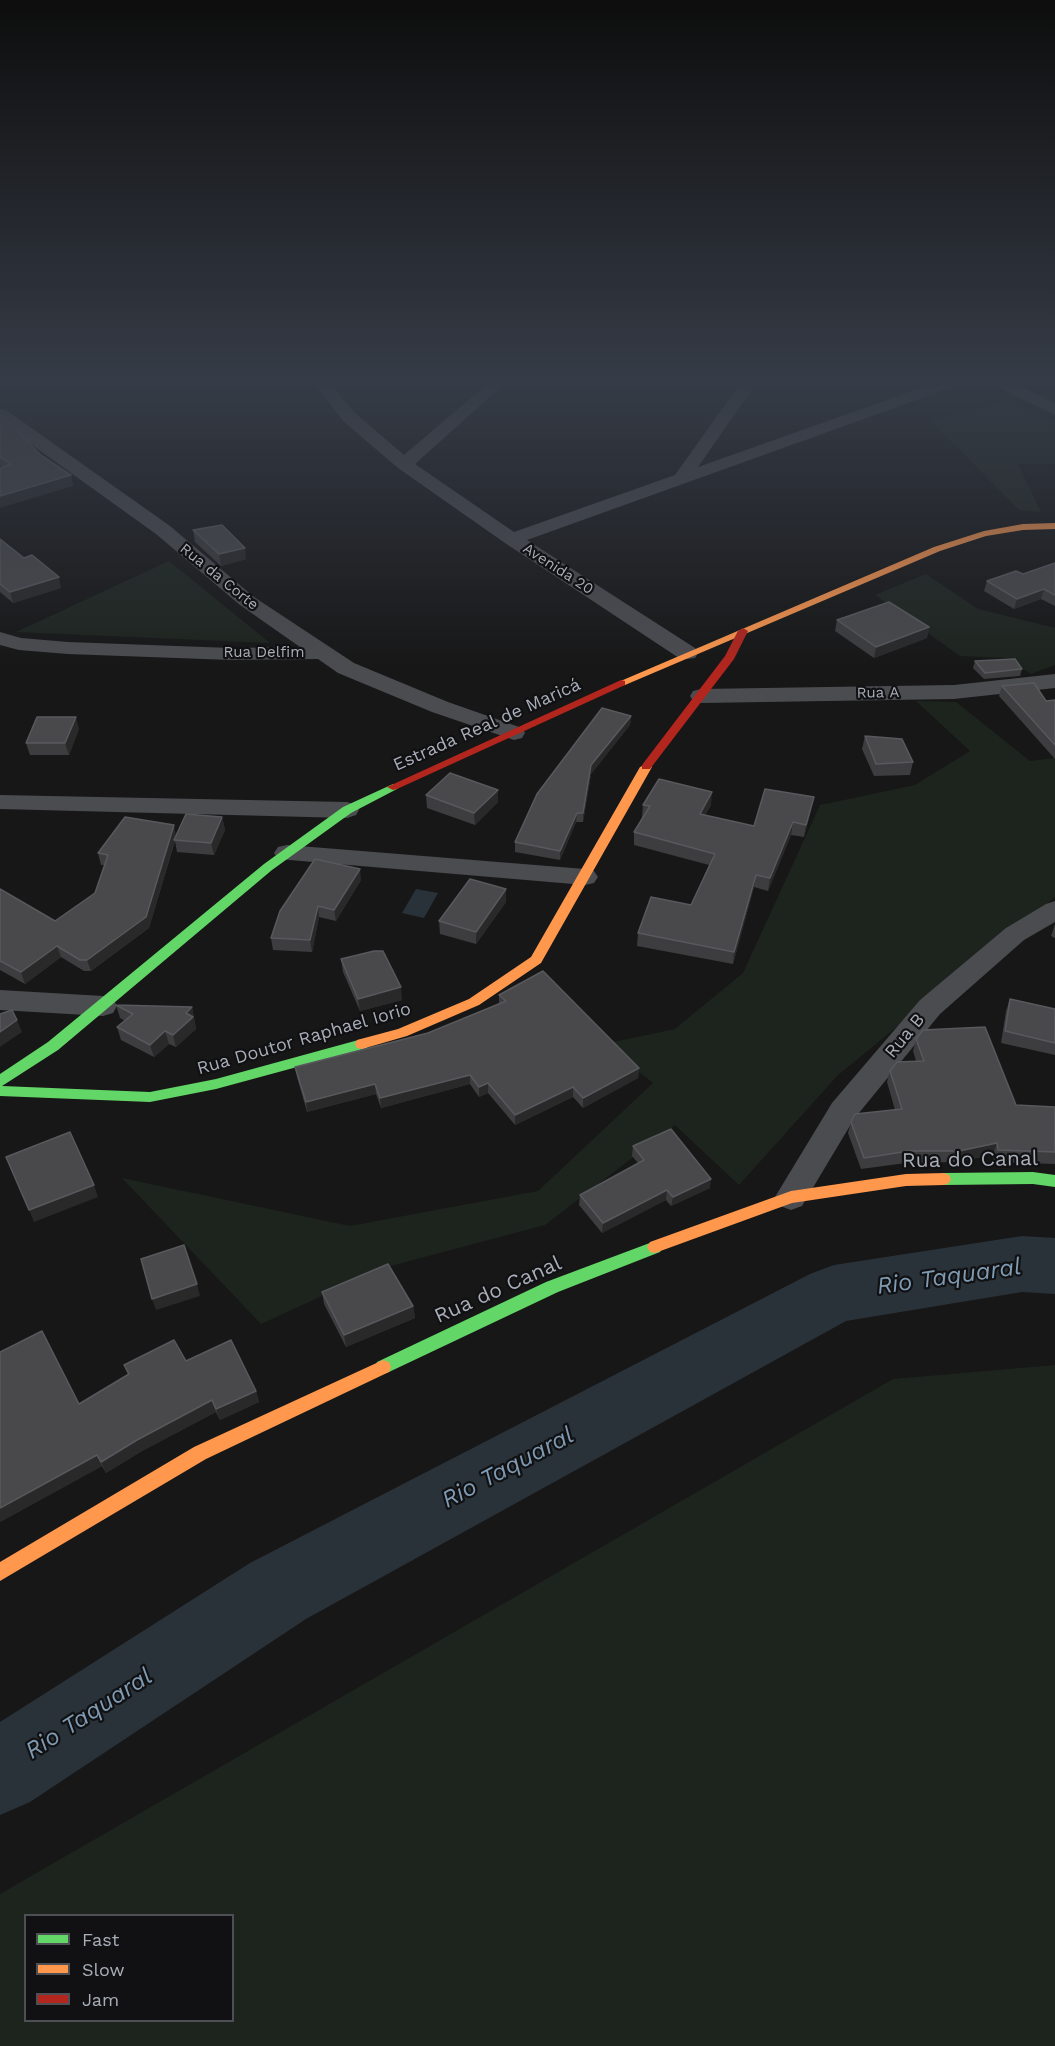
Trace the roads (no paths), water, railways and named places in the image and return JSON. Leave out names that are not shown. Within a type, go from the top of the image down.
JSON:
[{"type":"street","name":"Rua da Corte","points":[[93,480],[163,530],[247,601],[323,654]]},
{"type":"street","name":"Avenida 20","points":[[428,480],[512,539],[687,653]]},
{"type":"street","points":[[512,539],[675,480]]},
{"type":"street","name":"Estrada Real de Maricá","points":[[0,1081],[53,1046],[287,853],[347,810],[421,773],[687,653],[937,549],[984,534],[1023,527],[1055,526]]},
{"type":"street","name":"Rua Doutor Raphael Iorio","points":[[0,1091],[150,1097],[216,1084],[402,1033],[474,1002],[536,960],[648,763],[730,657],[743,630]]},
{"type":"street","name":"Rua Delfim","points":[[0,638],[19,644],[68,648],[231,654],[323,654],[346,668],[440,707],[514,733]]},
{"type":"street","name":"Rua A","points":[[701,696],[954,692],[1055,681]]},
{"type":"street","points":[[0,802],[347,810]]},
{"type":"street","points":[[287,853],[585,877]]},
{"type":"street","name":"Rua B","points":[[791,1197],[843,1111],[930,1007],[1015,934],[1055,910]]},
{"type":"street","points":[[0,1000],[103,1006]]},
{"type":"street","name":"Rua do Canal","points":[[0,1572],[200,1453],[552,1287],[791,1197],[906,1180],[1033,1178],[1055,1181]]},
{"type":"waterway","name":"Rio Taquaral","points":[[0,1772],[278,1591],[834,1294],[1022,1264],[1055,1266]]}]
